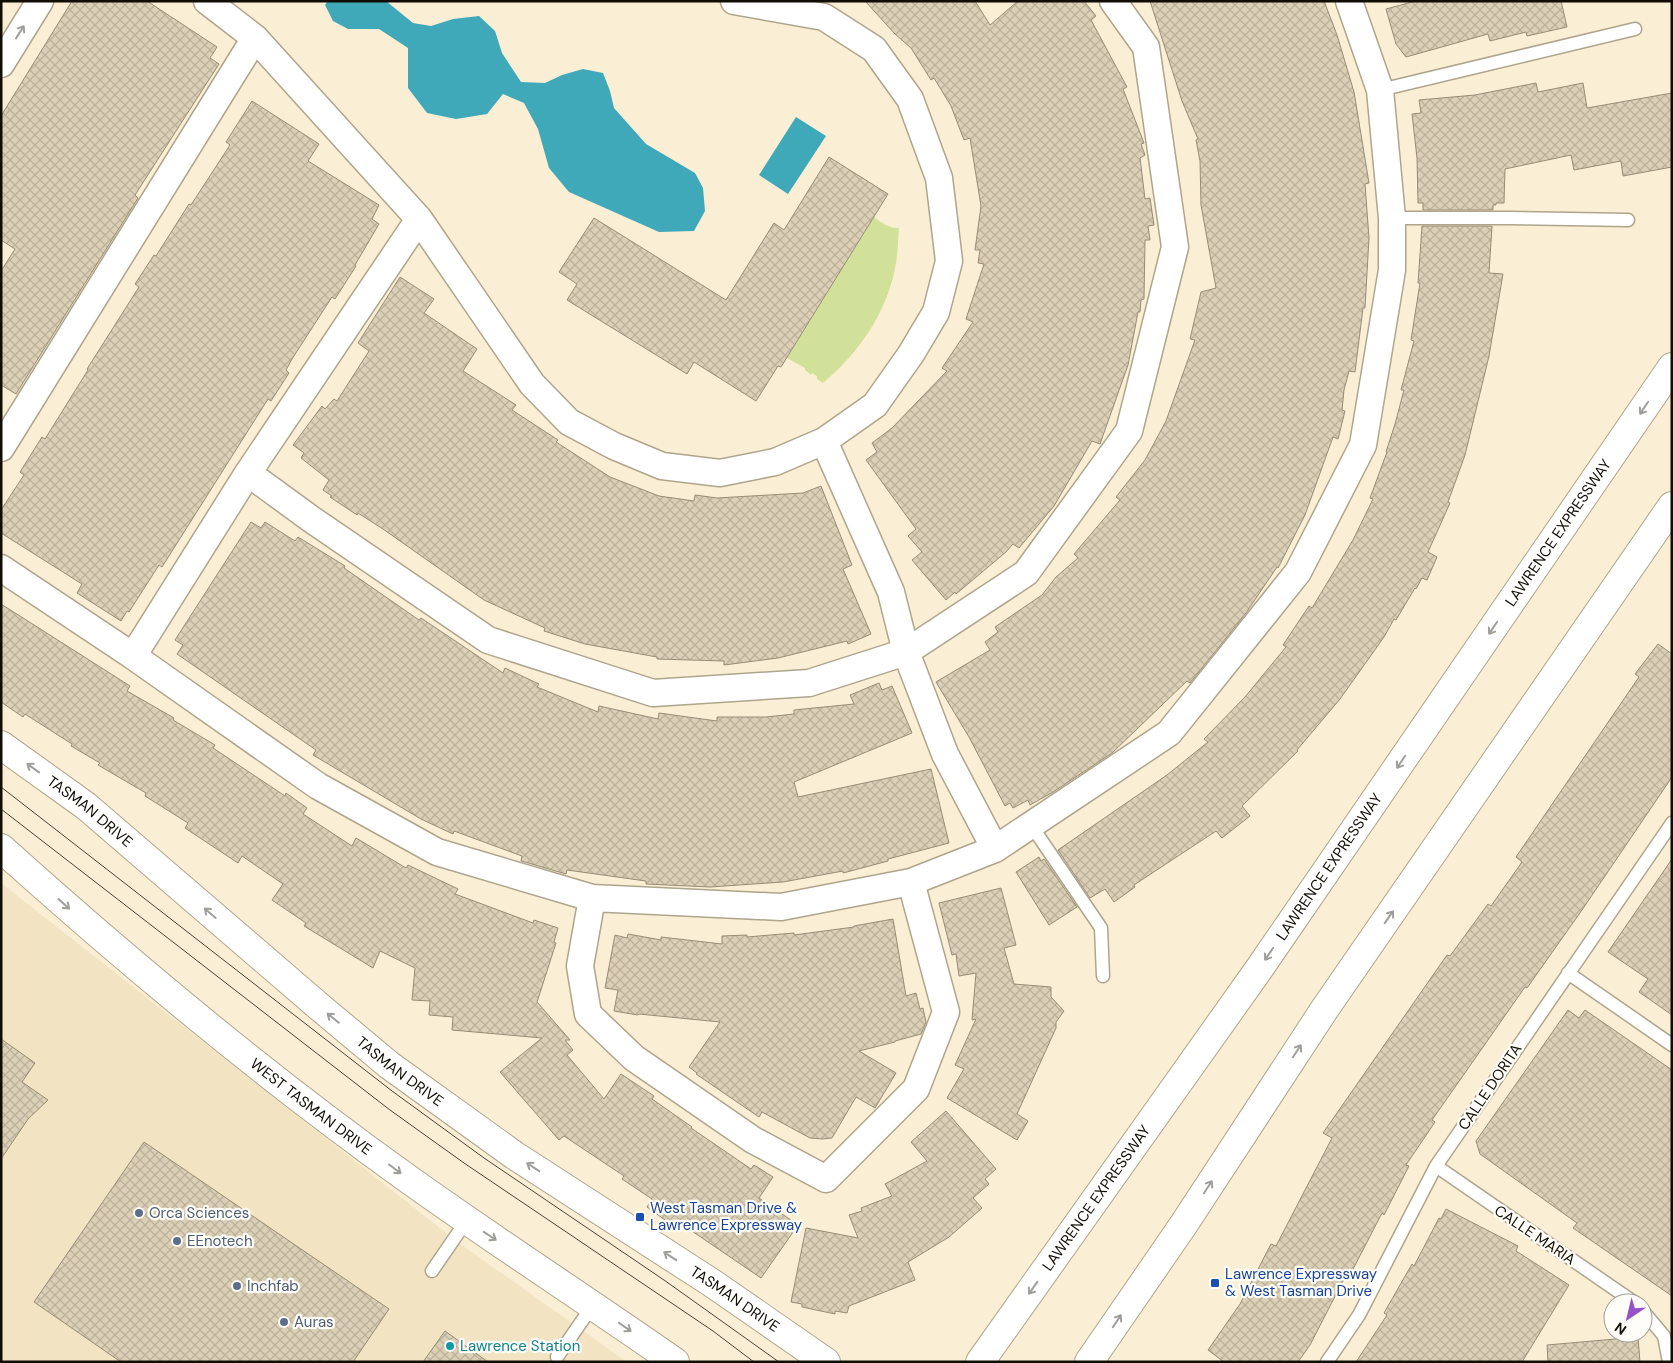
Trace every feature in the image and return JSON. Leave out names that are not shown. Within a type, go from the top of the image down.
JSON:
[{"type":"main road","name":"LAWRENCE EXPRESSWAY","points":[[980,1362],[1259,969],[1672,368]]},
{"type":"main road","points":[[1089,1362],[1184,1224],[1330,1002],[1672,506]]},
{"type":"main road","name":"TASMAN DRIVE","points":[[1,746],[86,806],[322,1009],[404,1076],[514,1155],[712,1283],[826,1362]]},
{"type":"main road","name":"WEST TASMAN DRIVE","points":[[1,848],[108,944],[203,1023],[336,1125],[467,1220]]},
{"type":"main road","points":[[467,1220],[675,1362]]},
{"type":"street","points":[[1,64],[40,1]]},
{"type":"street","points":[[208,1],[255,38],[419,219],[532,384],[569,422],[614,446],[662,466],[720,473],[775,462],[824,441],[875,405],[911,354],[936,312],[949,261],[939,178],[910,99],[874,49],[824,17],[734,1]]},
{"type":"street","points":[[248,473],[488,640],[653,693],[809,683],[906,652],[1026,573],[1129,431],[1175,247],[1146,47],[1112,1]]},
{"type":"street","points":[[1,568],[133,656],[318,786],[437,852],[592,898],[781,906],[911,882],[995,849],[1169,733],[1298,572],[1363,445],[1392,270],[1392,218],[1380,90],[1349,1]]},
{"type":"street","points":[[1,448],[255,38]]},
{"type":"street","points":[[133,656],[248,473],[419,219]]},
{"type":"street","points":[[824,441],[891,592],[906,652],[945,754],[995,849]]},
{"type":"street","points":[[592,898],[580,966],[588,1014],[634,1058],[753,1140],[826,1178],[916,1089],[946,1012],[911,882]]},
{"type":"lane","points":[[1380,90],[1635,28]]},
{"type":"lane","points":[[1392,218],[1628,220]]},
{"type":"lane","name":"CALLE DORITA","points":[[1327,1362],[1359,1315],[1436,1166],[1672,823]]},
{"type":"lane","points":[[1031,825],[1101,928],[1103,976]]},
{"type":"lane","points":[[1568,974],[1672,1045]]},
{"type":"lane","name":"CALLE MARIA","points":[[1436,1166],[1620,1293]]},
{"type":"lane","points":[[432,1271],[467,1220]]},
{"type":"lane","points":[[557,1356],[593,1305]]},
{"type":"lane","points":[[1653,1323],[1664,1336],[1668,1362]]},
{"type":"shaded area","points":[[1,883],[459,1243],[627,1362],[1,1362]]},
{"type":"green space","points":[[874,217],[888,226],[899,228],[897,259],[892,281],[879,314],[860,344],[849,358],[823,383],[817,379],[817,376],[812,373],[811,375],[805,368],[787,358]]},
{"type":"water","points":[[328,1],[386,1],[413,23],[431,26],[453,19],[479,16],[495,31],[502,53],[521,82],[545,83],[562,75],[583,69],[603,73],[614,108],[646,144],[695,173],[703,188],[705,211],[694,231],[659,232],[569,192],[549,168],[538,129],[524,103],[503,94],[487,114],[456,119],[427,113],[408,88],[408,48],[379,29],[348,29],[333,21],[325,5]]},
{"type":"water","points":[[796,117],[826,136],[788,194],[759,175]]},
{"type":"building","points":[[72,1],[147,1],[217,47],[210,58],[219,64],[135,195],[138,198],[16,394],[1,385],[1,271],[15,249],[1,240],[1,116]]},
{"type":"building","points":[[865,1],[975,1],[990,25],[1018,1],[1084,1],[1096,16],[1091,20],[1127,87],[1123,89],[1144,143],[1141,144],[1145,155],[1140,158],[1145,199],[1150,198],[1154,225],[1148,226],[1150,240],[1145,240],[1144,299],[1141,300],[1140,312],[1138,312],[1128,365],[1100,444],[1092,441],[1054,506],[1019,548],[1013,544],[956,594],[955,592],[946,600],[912,560],[922,552],[908,536],[916,529],[866,460],[877,452],[872,443],[892,428],[947,371],[942,368],[973,322],[966,319],[984,264],[978,263],[980,250],[975,250],[981,206],[970,138],[964,140],[951,106],[934,78],[931,80],[911,48],[895,34]]},
{"type":"building","points":[[1150,1],[1324,1],[1337,35],[1354,92],[1369,183],[1365,184],[1369,238],[1365,308],[1363,308],[1355,372],[1349,371],[1344,390],[1342,410],[1345,411],[1338,439],[1333,437],[1305,515],[1278,568],[1246,613],[1190,683],[1187,681],[1112,753],[1030,805],[1028,800],[1013,808],[1010,803],[1005,806],[969,737],[936,682],[990,650],[985,642],[998,632],[995,627],[1042,595],[1056,577],[1078,558],[1074,554],[1120,500],[1116,497],[1145,460],[1166,421],[1195,340],[1190,339],[1201,292],[1216,288],[1201,205],[1200,161],[1196,140],[1198,139],[1182,101]]},
{"type":"building","points":[[1416,1],[1561,1],[1567,27],[1527,36],[1526,32],[1490,41],[1488,34],[1406,57],[1396,44],[1386,9]]},
{"type":"building","points":[[1536,83],[1538,92],[1583,83],[1587,108],[1672,93],[1672,167],[1623,176],[1621,161],[1574,170],[1571,155],[1505,169],[1504,203],[1496,203],[1496,205],[1493,205],[1493,210],[1423,210],[1423,203],[1418,203],[1417,158],[1412,114],[1421,113],[1419,100],[1475,95]]},
{"type":"building","points":[[252,101],[319,144],[308,161],[379,205],[372,219],[379,224],[335,299],[332,297],[292,359],[286,370],[289,373],[271,401],[268,399],[162,567],[159,565],[129,612],[127,611],[121,621],[77,593],[82,584],[1,533],[1,510],[24,475],[20,472],[42,437],[45,439],[139,287],[135,284],[154,255],[156,256],[189,204],[191,205],[230,145],[226,142]]},
{"type":"building","points":[[829,157],[888,194],[781,367],[778,366],[756,401],[694,362],[687,374],[567,300],[577,284],[559,272],[594,218],[726,300],[774,223],[784,230]]},
{"type":"building","points":[[1422,226],[1492,226],[1489,273],[1503,274],[1489,356],[1465,455],[1448,502],[1450,503],[1428,552],[1437,557],[1427,580],[1422,578],[1396,620],[1394,619],[1384,637],[1340,699],[1298,751],[1242,806],[1250,816],[1222,838],[1216,831],[1134,885],[1135,887],[1114,902],[1105,889],[1090,898],[1058,850],[1167,775],[1208,742],[1204,739],[1245,697],[1286,647],[1283,645],[1309,606],[1312,608],[1353,540],[1373,499],[1370,498],[1387,452],[1404,390],[1401,390],[1414,341],[1411,340],[1420,283],[1418,283]]},
{"type":"building","points":[[400,277],[434,299],[424,313],[477,349],[463,371],[516,405],[512,410],[558,440],[556,442],[610,477],[659,496],[694,501],[695,495],[717,498],[803,493],[821,486],[852,565],[843,569],[871,634],[848,644],[847,641],[778,658],[724,665],[724,661],[657,659],[657,657],[585,644],[544,631],[545,628],[484,600],[383,529],[330,497],[332,496],[323,490],[329,480],[301,458],[304,453],[293,445],[322,406],[325,409],[334,399],[337,401],[369,351],[358,343]]},
{"type":"building","points":[[251,522],[261,528],[265,522],[295,541],[298,537],[345,566],[344,568],[419,620],[421,618],[503,673],[505,668],[539,684],[537,687],[598,712],[599,706],[658,719],[659,713],[717,721],[717,717],[766,717],[794,714],[794,710],[854,704],[850,695],[879,683],[882,690],[892,686],[912,733],[794,782],[798,797],[931,769],[949,843],[843,873],[843,871],[783,882],[710,887],[646,884],[646,881],[567,870],[566,874],[521,861],[522,856],[454,831],[453,834],[421,819],[313,755],[316,750],[177,654],[183,645],[175,640]]},
{"type":"building","points":[[1,604],[130,686],[127,691],[174,718],[173,720],[215,745],[213,748],[285,796],[286,793],[307,808],[303,814],[352,846],[356,838],[406,868],[408,865],[458,889],[455,894],[533,923],[534,920],[558,928],[554,942],[556,943],[537,1002],[570,1040],[565,1040],[573,1050],[567,1055],[604,1099],[621,1074],[654,1096],[652,1099],[691,1128],[751,1169],[754,1165],[773,1177],[759,1198],[798,1225],[761,1278],[683,1225],[679,1230],[647,1207],[652,1199],[622,1179],[624,1176],[564,1136],[559,1140],[500,1072],[542,1038],[452,1030],[453,1017],[429,1015],[430,1001],[412,1000],[415,968],[380,951],[373,968],[304,926],[306,923],[272,900],[283,884],[242,856],[238,863],[185,828],[188,823],[145,796],[146,793],[98,765],[100,763],[71,746],[72,744],[25,714],[23,717],[1,702]]},
{"type":"building","points":[[1658,644],[1672,654],[1672,777],[1582,910],[1527,988],[1525,987],[1432,1120],[1435,1122],[1406,1165],[1409,1166],[1384,1215],[1382,1213],[1350,1275],[1347,1273],[1310,1345],[1298,1362],[1224,1362],[1208,1350],[1240,1304],[1271,1244],[1276,1246],[1332,1138],[1323,1133],[1447,955],[1450,956],[1488,904],[1491,906],[1522,862],[1516,857],[1639,677],[1635,674]]},
{"type":"building","points":[[1039,857],[1041,861],[1044,859],[1077,907],[1049,925],[1016,872]]},
{"type":"building","points":[[1672,859],[1672,1015],[1639,992],[1648,979],[1608,952]]},
{"type":"building","points":[[1001,888],[1016,945],[1004,948],[1014,984],[1051,987],[1051,997],[1064,1011],[1056,1022],[1056,1028],[1017,1114],[1028,1121],[1017,1140],[947,1098],[964,1069],[955,1065],[976,1019],[972,1020],[976,973],[959,976],[956,954],[952,955],[939,903]]},
{"type":"building","points":[[893,919],[906,996],[916,993],[920,1009],[923,1008],[926,1022],[921,1034],[859,1051],[896,1073],[875,1108],[856,1097],[832,1138],[810,1138],[762,1112],[759,1117],[696,1074],[689,1067],[720,1022],[638,1015],[614,1011],[618,990],[605,988],[615,935],[627,938],[628,934],[661,940],[661,937],[722,944],[722,936],[747,935],[747,937],[794,933],[794,935],[854,927]]},
{"type":"building","points":[[1568,1010],[1579,1018],[1585,1010],[1672,1070],[1672,1296],[1573,1228],[1577,1223],[1480,1154],[1476,1141]]},
{"type":"building","points":[[1,1039],[35,1063],[22,1082],[48,1100],[28,1119],[1,1159]]},
{"type":"building","points":[[946,1111],[996,1169],[985,1179],[989,1184],[973,1198],[982,1208],[949,1237],[908,1262],[915,1280],[849,1306],[847,1313],[835,1311],[835,1314],[802,1307],[802,1304],[791,1302],[806,1228],[858,1238],[849,1215],[862,1211],[861,1208],[892,1196],[885,1184],[927,1161],[911,1142]]},
{"type":"building","points":[[144,1142],[389,1309],[353,1362],[121,1362],[34,1302]]},
{"type":"building","points":[[1446,1209],[1518,1246],[1516,1251],[1569,1285],[1522,1362],[1356,1362],[1387,1315],[1384,1313],[1412,1264],[1414,1266],[1439,1218],[1441,1219]]},
{"type":"building","name":"Lawrence Station","points":[[445,1331],[488,1362],[423,1362]]},
{"type":"building","points":[[1603,1340],[1603,1343],[1638,1343],[1640,1362],[1548,1362],[1547,1345]]},
{"type":"tram line","points":[[1,787],[392,1091],[484,1158],[664,1280],[779,1362]]},
{"type":"tram line","points":[[1,809],[390,1110],[464,1163],[713,1331],[754,1362]]},
{"type":"place","name":"Orca Sciences","points":[[139,1213]]},
{"type":"place","name":"West Tasman Drive & Lawrence Expressway","points":[[640,1217]]},
{"type":"place","name":"EEnotech","points":[[177,1241]]},
{"type":"place","name":"Lawrence Expressway & West Tasman Drive","points":[[1215,1283]]},
{"type":"place","name":"Inchfab","points":[[237,1286]]},
{"type":"place","name":"Auras","points":[[284,1322]]},
{"type":"place","name":"Lawrence Station","points":[[450,1346]]}]
